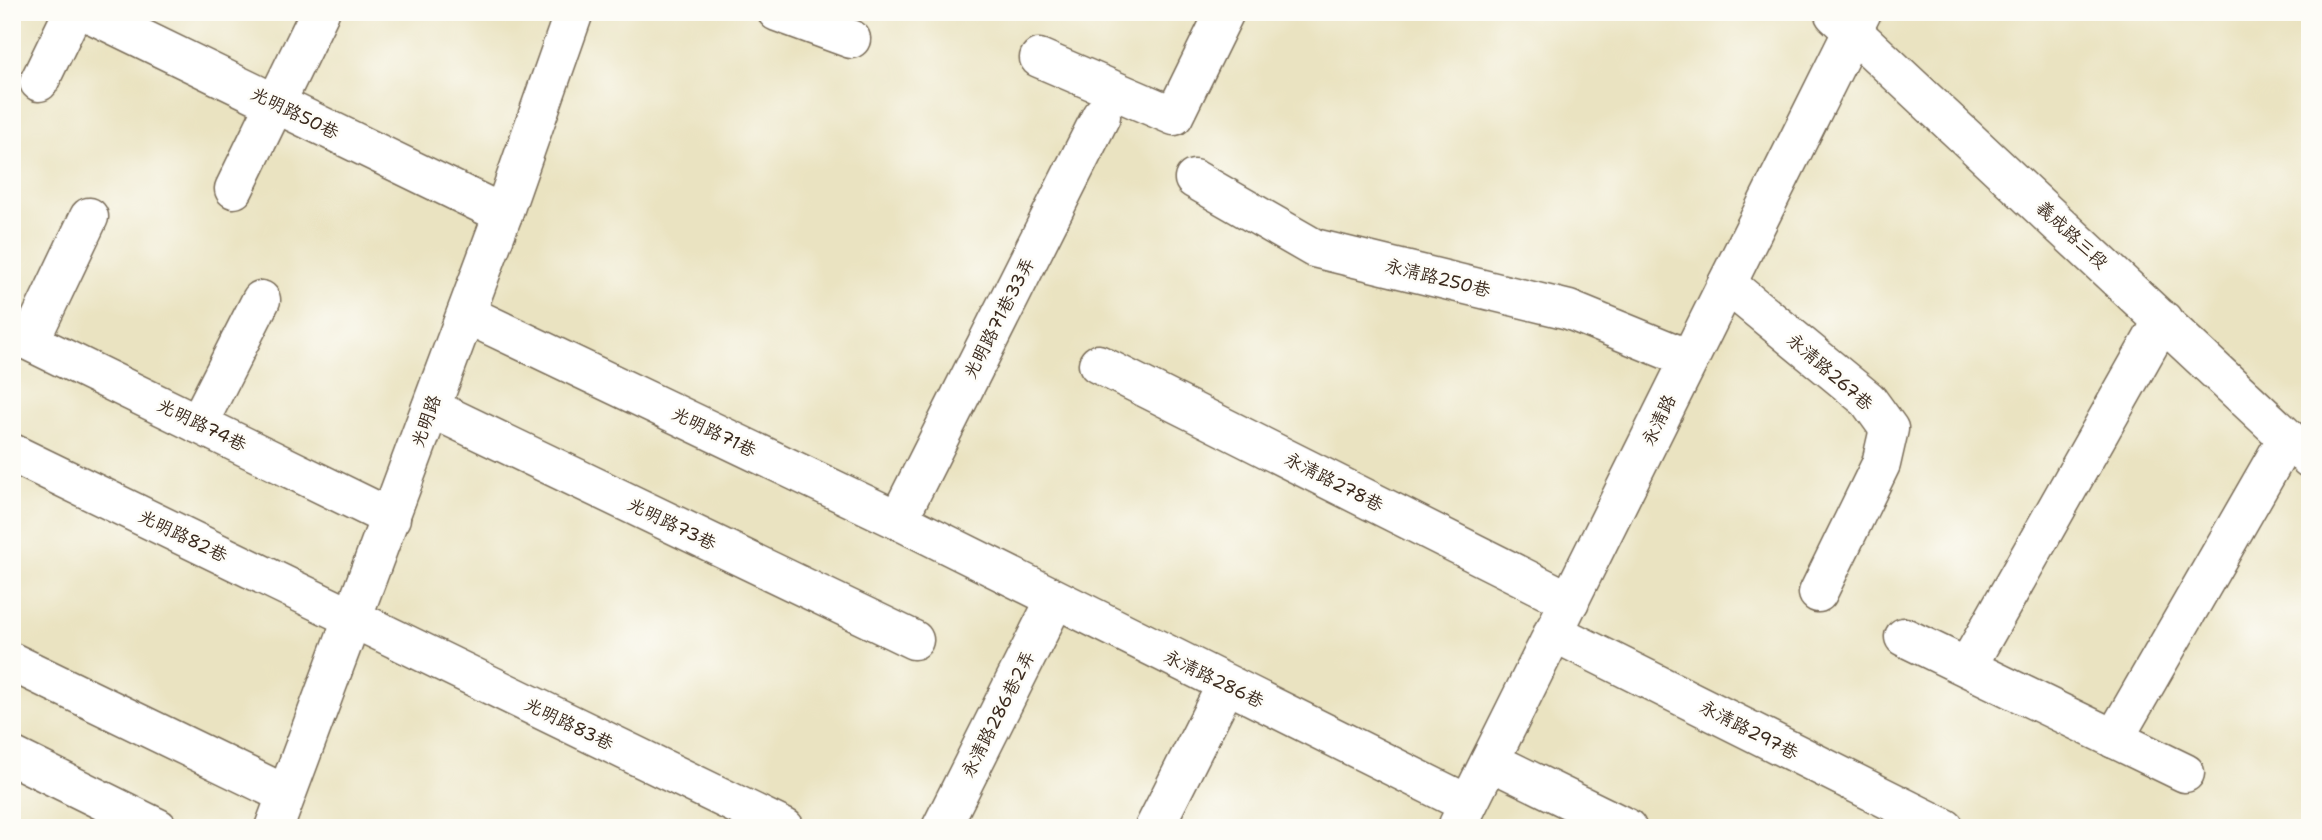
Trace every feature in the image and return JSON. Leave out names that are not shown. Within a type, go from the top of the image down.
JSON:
[{"type":"street","points":[[39,82],[73,12]]},
{"type":"street","name":"光明路50巷","points":[[86,12],[503,214]]},
{"type":"street","points":[[234,188],[320,12]]},
{"type":"street","name":"光明路","points":[[279,811],[353,620],[503,214],[573,12]]},
{"type":"street","points":[[777,12],[851,39]]},
{"type":"street","points":[[1039,58],[1174,116],[1225,12]]},
{"type":"street","name":"永清路","points":[[1463,816],[1727,284],[1849,18]]},
{"type":"street","name":"義成路三段","points":[[1849,18],[2298,448]]},
{"type":"street","name":"光明路71巷33弄","points":[[898,520],[1101,116]]},
{"type":"street","name":"永清路250巷","points":[[1194,179],[1314,248],[1569,310],[1689,359]]},
{"type":"street","points":[[21,337],[89,217]]},
{"type":"street","name":"永清路267巷","points":[[1727,284],[1868,400],[1889,429],[1881,464],[1818,593]]},
{"type":"street","points":[[198,424],[261,300]]},
{"type":"street","name":"光明路71巷","points":[[466,314],[898,520],[960,553]]},
{"type":"street","points":[[1967,667],[2163,320]]},
{"type":"street","name":"光明路74巷","points":[[21,337],[391,518]]},
{"type":"street","name":"永清路278巷","points":[[1098,364],[1562,617]]},
{"type":"street","name":"光明路73巷","points":[[431,408],[914,640]]},
{"type":"street","points":[[2114,739],[2298,448]]},
{"type":"street","name":"光明路82巷","points":[[12,453],[353,620]]},
{"type":"street","name":"永清路286巷","points":[[960,553],[1226,685],[1463,816]]},
{"type":"street","name":"永清路286巷2弄","points":[[941,828],[1055,600]]},
{"type":"street","name":"永清路297巷","points":[[1562,617],[1945,828]]},
{"type":"street","name":"光明路83巷","points":[[353,620],[785,828]]},
{"type":"street","points":[[1904,638],[2185,773]]},
{"type":"street","points":[[12,662],[279,811]]},
{"type":"street","points":[[1154,828],[1226,685]]},
{"type":"street","points":[[12,756],[158,828]]},
{"type":"street","points":[[1490,761],[1627,828]]}]
